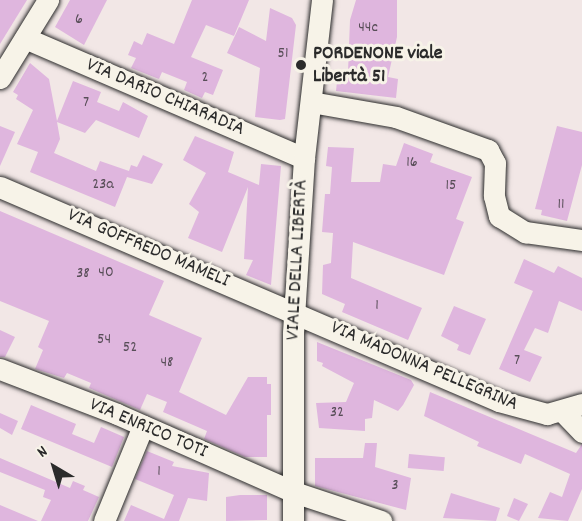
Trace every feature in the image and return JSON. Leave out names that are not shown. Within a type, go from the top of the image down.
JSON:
[{"type":"street","points":[[0,78],[48,0]]},
{"type":"street","name":"VIALE DELLA LIBERTÀ","points":[[293,521],[296,312],[304,158],[311,102],[315,1]]},
{"type":"street","name":"VIA DARIO CHIARADIA","points":[[25,38],[304,158]]},
{"type":"street","points":[[311,102],[396,117],[488,150],[495,163],[494,196],[500,216],[525,232],[582,240]]},
{"type":"street","name":"VIA GOFFREDO MAMELI","points":[[0,187],[296,312]]},
{"type":"street","name":"VIA MADONNA PELLEGRINA","points":[[296,312],[499,401],[547,414],[563,412]]},
{"type":"street","name":"VIA ENRICO TOTI","points":[[0,369],[143,426],[294,492],[381,521]]},
{"type":"street","points":[[582,404],[563,412],[582,432]]},
{"type":"street","points":[[104,521],[143,426]]},
{"type":"building","points":[[0,0],[27,0],[0,44]]},
{"type":"building","points":[[70,0],[107,0],[84,45],[55,27]]},
{"type":"building","points":[[192,0],[249,0],[234,36],[206,25],[191,57],[223,70],[213,95],[205,92],[202,98],[184,90],[187,82],[162,72],[159,79],[131,68],[136,58],[128,55],[134,41],[142,45],[147,33],[174,44]]},
{"type":"building","points":[[356,0],[397,0],[397,37],[388,77],[398,79],[396,98],[336,91],[338,71],[348,72],[350,20]]},
{"type":"building","points":[[270,8],[292,18],[296,25],[285,119],[280,120],[255,117],[260,68],[227,53],[239,27],[266,41]]},
{"type":"building","points":[[30,63],[49,79],[57,121],[73,81],[101,92],[97,102],[119,111],[123,102],[148,116],[139,138],[96,120],[85,133],[57,122],[60,139],[54,153],[96,171],[100,161],[129,171],[131,165],[137,167],[143,155],[163,164],[152,184],[127,177],[115,207],[30,172],[38,152],[17,144],[33,110],[16,99],[18,95],[13,92]]},
{"type":"building","points":[[0,126],[15,132],[0,166]]},
{"type":"building","points":[[557,126],[582,132],[582,165],[567,221],[541,215],[542,210],[535,209]]},
{"type":"building","points":[[195,136],[234,152],[228,172],[259,185],[261,164],[281,166],[271,285],[246,275],[253,260],[244,259],[248,187],[222,252],[188,238],[199,212],[189,204],[206,173],[183,160]]},
{"type":"building","points":[[404,143],[433,154],[430,162],[472,177],[456,219],[464,222],[444,275],[353,242],[351,278],[422,308],[408,340],[342,312],[345,304],[322,294],[323,265],[331,263],[333,233],[322,232],[325,194],[330,194],[332,167],[326,166],[328,147],[354,148],[351,182],[380,182],[383,164],[396,166]]},
{"type":"building","points":[[0,211],[164,281],[149,315],[202,338],[179,392],[226,415],[248,377],[267,377],[267,384],[271,384],[271,415],[267,415],[267,457],[245,457],[204,439],[207,431],[163,412],[167,402],[147,394],[140,410],[89,388],[91,383],[67,373],[64,378],[35,369],[43,350],[38,347],[49,321],[0,301]]},
{"type":"building","points":[[524,259],[554,273],[558,266],[582,278],[582,311],[559,301],[548,333],[535,328],[524,350],[542,357],[530,382],[499,369],[533,291],[514,283]]},
{"type":"building","points":[[454,306],[486,319],[470,355],[457,350],[459,345],[441,336]]},
{"type":"building","points":[[0,330],[15,337],[5,357],[0,357]]},
{"type":"building","points":[[317,342],[411,380],[414,385],[403,405],[398,411],[374,400],[372,418],[365,419],[365,431],[319,428],[316,403],[346,402],[354,383],[317,361]]},
{"type":"building","points":[[430,392],[576,453],[582,444],[582,489],[568,521],[538,518],[550,492],[562,497],[570,474],[525,454],[521,464],[477,446],[479,442],[424,416]]},
{"type":"building","points":[[31,405],[76,424],[72,434],[94,443],[101,427],[124,437],[112,467],[21,429]]},
{"type":"building","points":[[0,413],[18,421],[12,435],[0,428]]},
{"type":"building","points":[[365,443],[377,443],[375,467],[411,478],[406,510],[315,486],[315,458],[363,458]]},
{"type":"building","points":[[147,451],[174,462],[172,466],[209,473],[207,501],[188,498],[179,521],[124,521],[131,505],[164,519],[174,495],[135,479]]},
{"type":"building","points":[[409,454],[445,457],[444,471],[408,468]]},
{"type":"building","points":[[0,458],[70,488],[73,481],[85,486],[83,490],[99,497],[88,521],[41,521],[51,500],[43,497],[45,490],[0,472]]},
{"type":"building","points":[[451,493],[500,508],[496,521],[443,518]]},
{"type":"building","points":[[267,495],[267,520],[226,521],[226,497]]},
{"type":"building","points":[[514,498],[528,504],[519,521],[507,516]]},
{"type":"building","points":[[0,505],[38,521],[0,521]]},
{"type":"place","name":"PORDENONE viale Libertà 51","points":[[301,65]]}]
